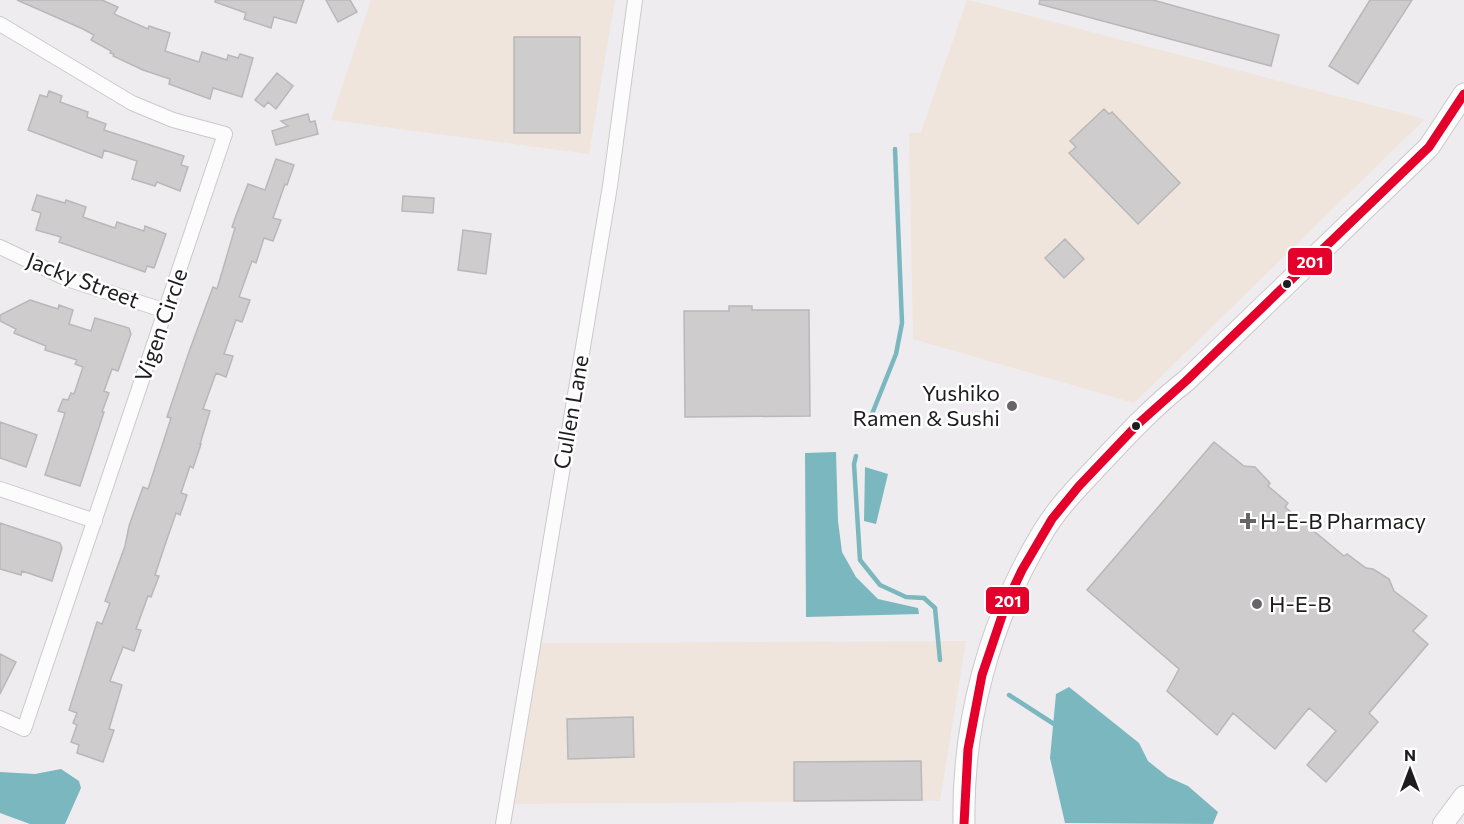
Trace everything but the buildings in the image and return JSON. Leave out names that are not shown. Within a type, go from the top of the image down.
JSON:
[{"type":"main road","points":[[964,824],[965,770],[969,734],[993,638],[1010,595],[1040,536],[1055,514],[1112,450],[1166,396],[1209,359],[1429,147],[1464,94]]},
{"type":"main road","points":[[1443,824],[1464,796]]},
{"type":"street","name":"Cullen Lane","points":[[503,824],[610,186],[635,0]]},
{"type":"street","name":"Vigen Circle","points":[[0,24],[132,103],[173,120],[225,134],[24,729],[0,718]]},
{"type":"street","name":"Jacky Street","points":[[0,247],[67,279],[166,311]]},
{"type":"street","points":[[0,489],[95,521]]},
{"type":"shaded area","points":[[371,0],[615,0],[589,154],[331,120]]},
{"type":"shaded area","points":[[967,0],[1425,119],[1134,403],[913,339],[909,133],[921,132]]},
{"type":"shaded area","points":[[966,641],[940,801],[511,804],[540,643]]},
{"type":"water","points":[[836,452],[838,521],[842,552],[856,577],[878,599],[918,608],[919,614],[806,617],[805,453]]},
{"type":"water","points":[[865,467],[888,474],[876,524],[864,521]]},
{"type":"water","points":[[1069,687],[1139,743],[1148,761],[1168,777],[1188,786],[1218,812],[1213,824],[1065,823],[1050,758],[1056,694]]},
{"type":"water","points":[[61,769],[79,781],[81,788],[65,824],[30,824],[0,813],[0,772],[35,774]]},
{"type":"waterway","points":[[870,419],[896,354],[902,323],[895,149]]},
{"type":"waterway","points":[[856,456],[854,464],[860,560],[880,585],[906,597],[924,598],[935,608],[940,660]]},
{"type":"waterway","points":[[1009,695],[1057,726]]},
{"type":"transit line","name":"201","points":[[964,824],[968,749],[982,675],[1006,604],[1022,570],[1052,519],[1079,486],[1138,424],[1186,381],[1429,147],[1464,94]]},
{"type":"place","name":"Yushiko Ramen & Sushi","points":[[1012,406]]},
{"type":"place","name":"H-E-B Pharmacy","points":[[1248,521]]},
{"type":"place","name":"H-E-B","points":[[1257,604]]}]
